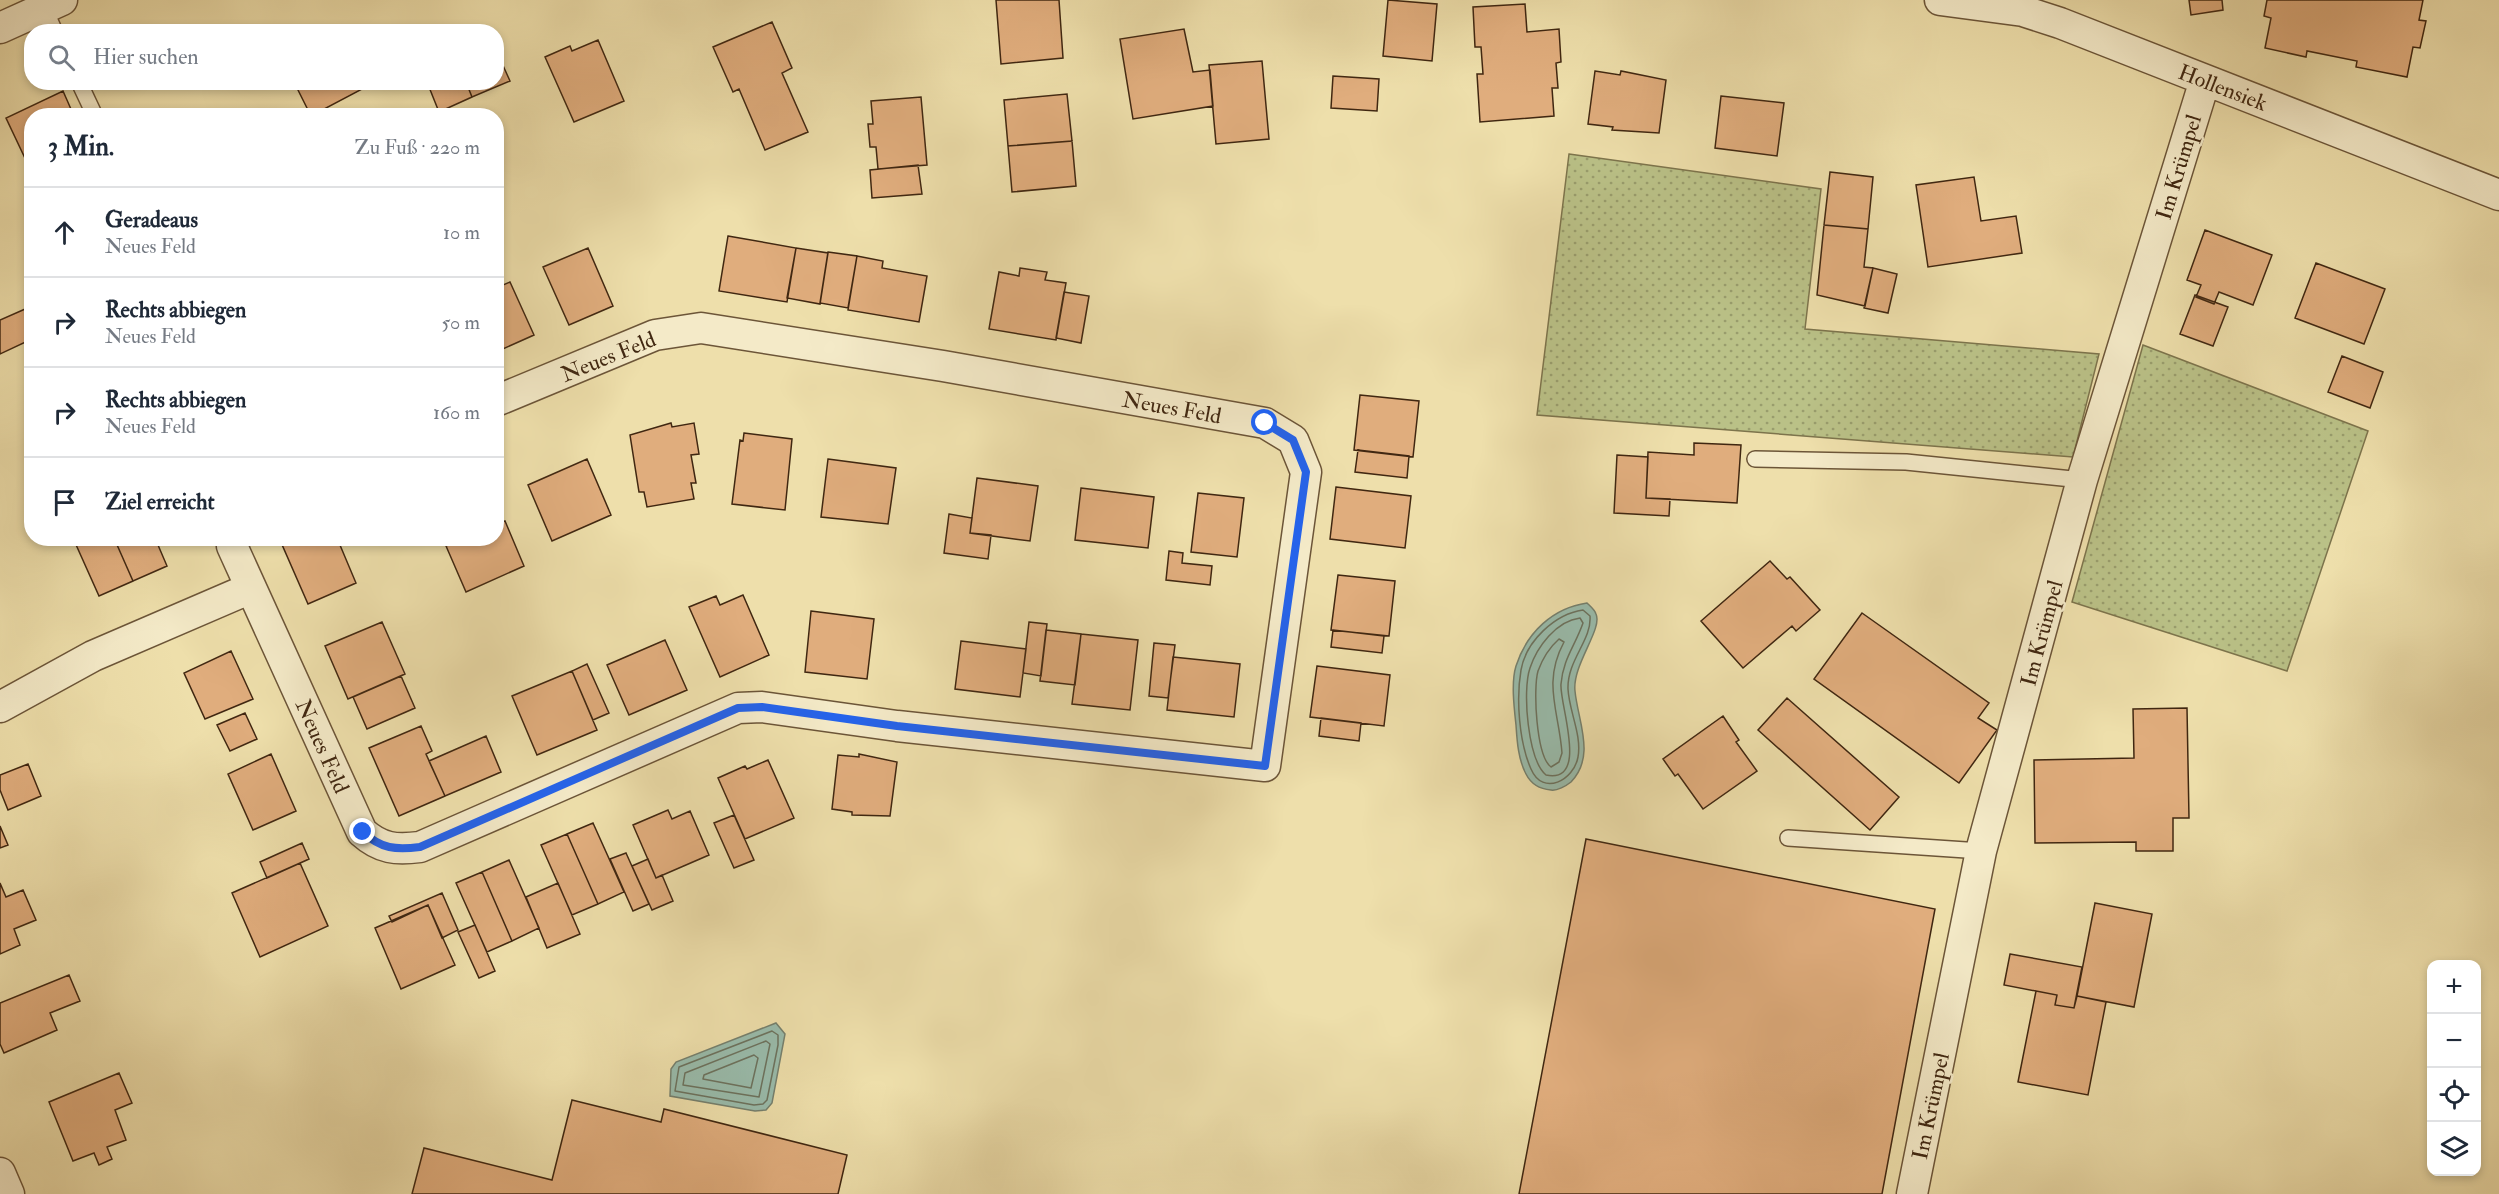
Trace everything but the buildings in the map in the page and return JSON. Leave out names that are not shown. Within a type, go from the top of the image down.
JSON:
[{"type":"street","name":"Hollensiek","points":[[1940,0],[2023,11],[2499,195]]},
{"type":"street","points":[[0,28],[54,13]]},
{"type":"street","name":"Im Krümpel","points":[[1911,1194],[1982,851],[2082,480],[2205,80]]},
{"type":"street","name":"Neues Feld","points":[[232,546],[363,832],[376,844],[397,850],[420,847],[738,708],[762,707],[897,726],[1265,766],[1306,472],[1293,440],[1265,423],[943,366],[701,328],[655,335],[504,398]]},
{"type":"street","points":[[0,707],[93,656],[251,588]]},
{"type":"street","points":[[0,1173],[9,1194]]},
{"type":"lane","points":[[83,90],[91,108]]},
{"type":"lane","points":[[1755,459],[1906,462],[2082,480]]},
{"type":"lane","points":[[1788,838],[1982,851]]},
{"type":"green space","points":[[1569,154],[1821,189],[1805,329],[2099,354],[2073,457],[1537,415]]},
{"type":"green space","points":[[2143,345],[2368,431],[2287,671],[2072,602]]},
{"type":"water","points":[[1587,603],[1595,613],[1597,621],[1575,681],[1584,738],[1583,761],[1571,782],[1559,789],[1547,789],[1530,781],[1521,762],[1517,743],[1514,672],[1534,632],[1552,616]]},
{"type":"water","points":[[776,1023],[785,1034],[772,1103],[766,1110],[755,1111],[670,1096],[671,1069],[676,1062]]},
{"type":"route","points":[[363,832],[376,844],[397,850],[420,847],[738,708],[762,707],[897,726],[1265,766],[1306,472],[1293,440],[1265,423]]}]
